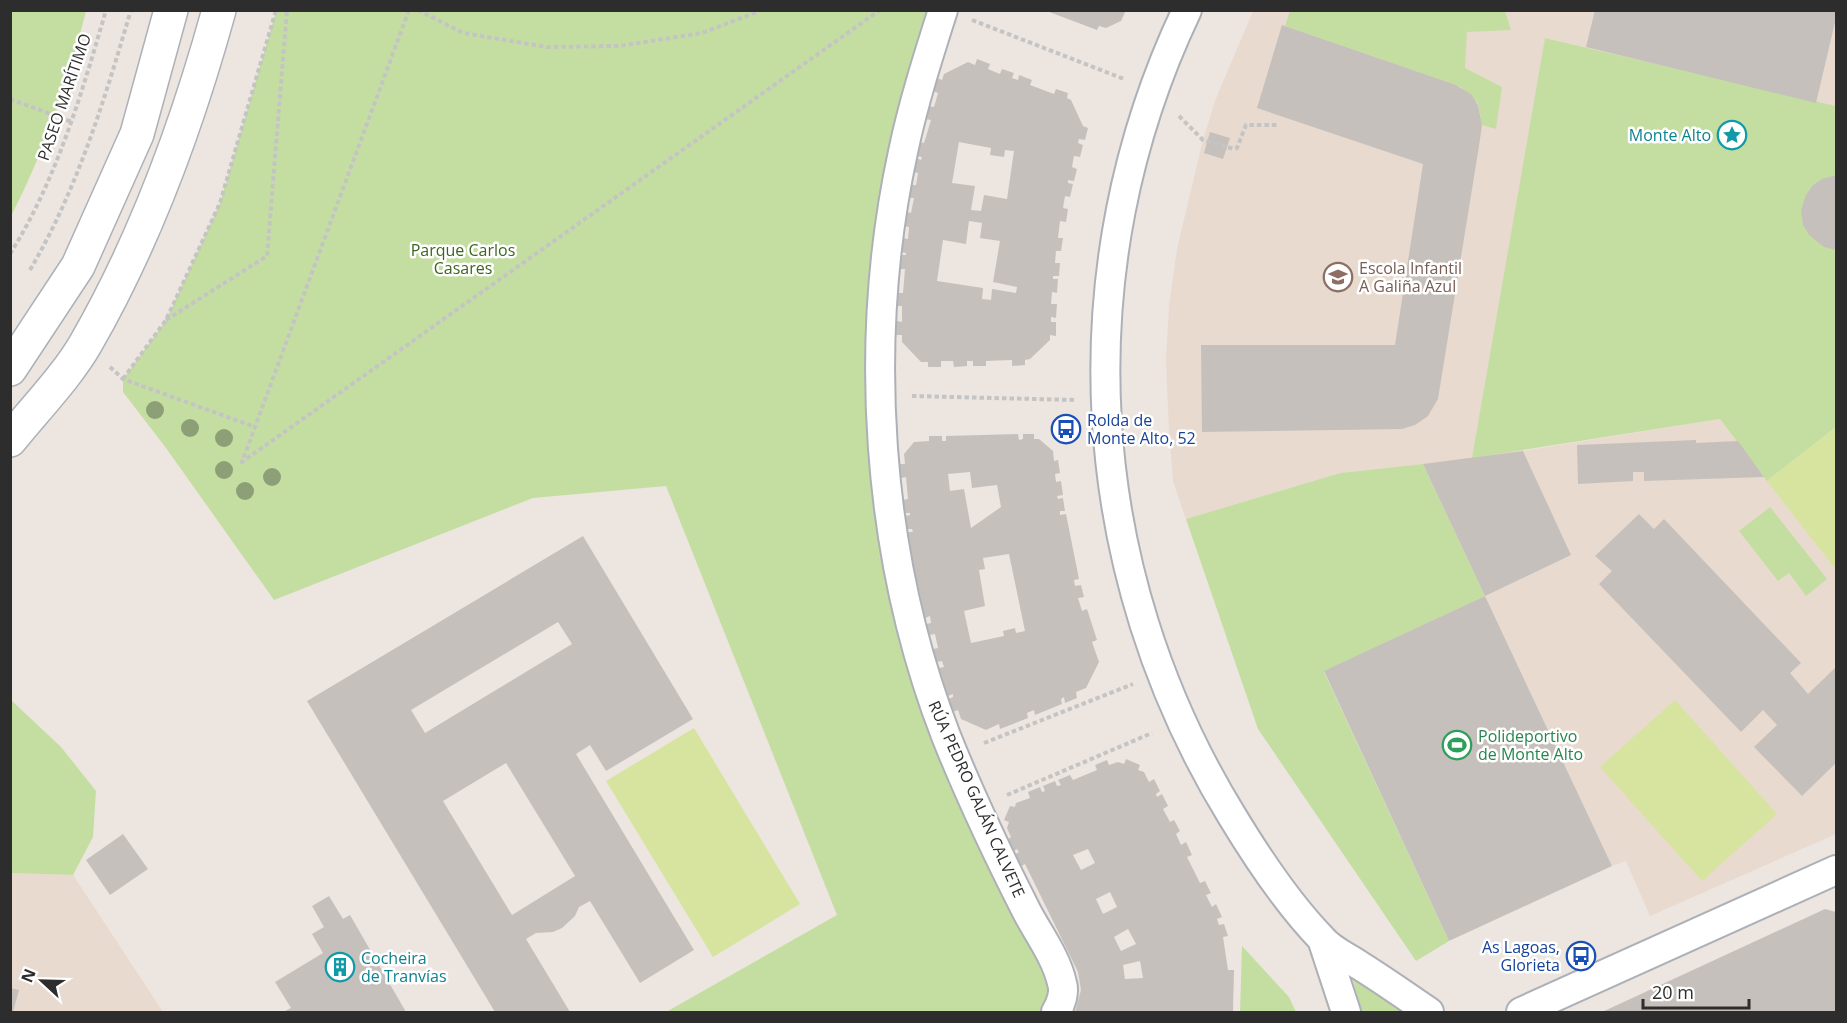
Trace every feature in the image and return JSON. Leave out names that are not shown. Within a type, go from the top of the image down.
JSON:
[{"type":"main road","points":[[10,369],[78,266],[137,134],[171,10]]},
{"type":"main road","points":[[10,440],[85,345],[125,268],[192,105],[219,10]]},
{"type":"street","points":[[1187,10],[1154,90],[1133,156],[1118,225],[1107,294],[1106,400],[1114,495],[1129,574],[1159,674],[1180,720],[1213,786],[1275,882],[1323,942],[1429,1012]]},
{"type":"street","name":"RÚA PEDRO GALÁN CALVETE","points":[[955,15],[920,80],[902,154],[889,250],[882,332],[881,395],[884,466],[894,548],[908,616],[927,687],[978,807],[1028,913],[1056,964],[1064,985],[1061,1004],[1056,1012]]},
{"type":"street","points":[[1521,1012],[1836,870]]},
{"type":"street","points":[[1323,942],[1346,1012]]},
{"type":"path","name":"PASEO MARÍTIMO","points":[[10,254],[26,230],[72,122],[106,10]]},
{"type":"path","points":[[27,276],[74,182],[97,124],[131,10]]},
{"type":"path","points":[[255,427],[123,379],[166,320],[220,203],[276,10]]},
{"type":"path","points":[[166,320],[267,256],[287,10]]},
{"type":"path","points":[[409,10],[242,462],[880,10]]},
{"type":"path","points":[[418,10],[463,33],[547,47],[619,46],[702,33],[762,10]]},
{"type":"path","points":[[955,15],[1154,90]]},
{"type":"path","points":[[10,99],[72,122]]},
{"type":"path","points":[[1203,140],[1234,149],[1237,148],[1246,125],[1279,125]]},
{"type":"path","points":[[881,395],[1106,400]]},
{"type":"path","points":[[954,755],[1159,674]]},
{"type":"path","points":[[978,807],[1180,720]]},
{"type":"shaded area","points":[[1253,11],[1391,11],[1510,30],[1505,11],[1836,11],[1836,106],[1545,38],[1523,451],[1720,419],[1836,570],[1836,834],[1650,916],[1626,861],[1612,866],[1423,464],[1340,473],[1186,519],[1173,481],[1166,360],[1169,306],[1177,249],[1203,140],[1215,101]]},
{"type":"shaded area","points":[[11,873],[73,875],[163,1012],[11,1012]]},
{"type":"green space","points":[[11,10],[86,11],[72,64],[54,116],[11,216]]},
{"type":"green space","name":"Parque Carlos Casares","points":[[276,11],[943,11],[882,332],[908,616],[1028,913],[1056,1012],[666,1012],[837,915],[666,486],[533,498],[274,600],[166,448],[123,392],[123,379],[166,320],[220,203]]},
{"type":"green space","points":[[1290,11],[1505,11],[1511,30],[1467,32],[1465,68],[1502,87],[1496,129],[1482,125],[1478,103],[1461,87],[1285,26]]},
{"type":"green space","points":[[1545,38],[1836,106],[1836,427],[1767,481],[1720,419],[1472,458]]},
{"type":"green space","points":[[1836,427],[1836,570],[1767,481]]},
{"type":"green space","points":[[1423,464],[1485,596],[1324,672],[1449,941],[1416,961],[1258,729],[1186,519],[1340,473]]},
{"type":"green space","points":[[1770,507],[1827,579],[1806,596],[1789,573],[1778,581],[1739,531]]},
{"type":"green space","points":[[11,700],[61,747],[96,791],[93,837],[73,875],[11,873]]},
{"type":"green space","points":[[1675,700],[1777,814],[1702,881],[1600,767]]},
{"type":"green space","points":[[694,728],[800,904],[713,957],[606,781]]},
{"type":"green space","points":[[1242,946],[1289,997],[1296,1012],[1240,1012]]},
{"type":"green space","points":[[1356,973],[1401,1011],[1362,1012],[1352,977]]},
{"type":"building","points":[[1044,10],[1126,10],[1121,21],[1106,28],[1099,26],[1097,30]]},
{"type":"building","points":[[1595,10],[1836,10],[1836,18],[1816,103],[1586,47]]},
{"type":"building","points":[[1282,25],[1456,85],[1471,94],[1478,105],[1482,125],[1438,399],[1428,416],[1415,425],[1402,429],[1202,432],[1201,345],[1395,345],[1423,164],[1257,108]]},
{"type":"building","points":[[977,59],[990,64],[988,69],[1000,74],[1002,69],[1014,73],[1012,78],[1018,80],[1019,75],[1032,80],[1030,85],[1054,94],[1056,89],[1068,93],[1067,98],[1071,100],[1083,126],[1088,128],[1085,140],[1079,139],[1078,143],[1083,145],[1080,157],[1074,156],[1072,167],[1077,169],[1074,181],[1068,180],[1068,183],[1073,184],[1070,197],[1065,196],[1063,208],[1068,209],[1066,222],[1060,221],[1058,238],[1063,238],[1061,251],[1056,251],[1055,263],[1060,263],[1059,276],[1053,276],[1053,279],[1058,279],[1057,293],[1052,292],[1051,304],[1057,304],[1056,318],[1051,317],[1051,322],[1056,322],[1056,336],[1050,335],[1050,340],[1030,359],[1025,360],[1025,365],[1012,366],[1012,360],[986,361],[986,366],[973,366],[973,361],[967,361],[967,366],[954,367],[953,361],[941,361],[941,367],[928,367],[928,362],[921,362],[902,342],[902,335],[896,335],[897,321],[902,322],[902,306],[897,306],[898,293],[903,293],[905,269],[900,269],[901,255],[906,255],[901,252],[903,238],[908,239],[909,227],[904,226],[906,212],[911,213],[914,198],[909,198],[911,185],[916,185],[918,173],[913,172],[916,158],[921,160],[922,157],[916,156],[919,142],[924,143],[931,120],[925,119],[929,106],[934,107],[938,93],[933,91],[937,78],[942,80],[944,74],[968,62],[975,65]],"holes":[[[959,142],[991,148],[990,155],[1004,157],[1005,150],[1014,151],[1007,199],[984,195],[981,211],[971,210],[975,186],[952,183]],[[969,221],[982,223],[980,238],[1000,241],[993,282],[1017,287],[1016,293],[992,289],[991,300],[982,299],[983,288],[937,281],[943,240],[966,244]]]},
{"type":"building","points":[[1210,132],[1230,138],[1223,159],[1204,153]]},
{"type":"building","points":[[1836,175],[1836,250],[1824,247],[1809,235],[1803,225],[1801,210],[1806,195],[1813,185],[1822,179]]},
{"type":"building","points":[[1018,434],[1019,440],[1023,439],[1023,434],[1034,434],[1034,439],[1039,439],[1053,451],[1054,461],[1058,460],[1060,473],[1055,474],[1056,482],[1061,481],[1063,495],[1057,496],[1058,499],[1063,498],[1065,511],[1060,511],[1060,515],[1066,514],[1079,579],[1074,580],[1075,586],[1081,585],[1084,597],[1078,598],[1082,611],[1087,609],[1097,640],[1092,642],[1099,662],[1086,688],[1076,692],[1077,698],[1065,703],[1064,697],[1061,699],[1062,704],[1035,715],[1034,710],[1027,713],[1028,718],[1000,729],[999,724],[986,730],[961,719],[958,710],[953,712],[948,699],[953,697],[953,694],[948,696],[939,668],[944,667],[942,661],[937,662],[933,649],[938,648],[935,634],[929,635],[926,624],[931,623],[930,616],[925,618],[911,554],[908,532],[913,532],[912,529],[907,529],[905,516],[910,513],[905,513],[903,500],[908,499],[906,477],[901,478],[900,464],[905,464],[904,454],[914,442],[929,441],[929,436],[942,436],[942,441],[946,441],[946,436]],"holes":[[[970,472],[972,488],[997,485],[1001,507],[971,528],[964,489],[950,491],[948,474]],[[1009,554],[1025,631],[1016,633],[1015,628],[1003,631],[1004,636],[971,643],[964,611],[985,606],[979,570],[985,569],[983,558]]]},
{"type":"building","points":[[1696,440],[1696,443],[1738,441],[1764,477],[1644,481],[1644,472],[1633,472],[1633,481],[1578,484],[1577,445]]},
{"type":"building","points":[[1523,451],[1571,555],[1485,596],[1423,464]]},
{"type":"building","points":[[1639,514],[1654,529],[1664,519],[1801,663],[1790,673],[1808,694],[1836,667],[1836,763],[1802,796],[1754,747],[1777,725],[1763,710],[1741,732],[1599,584],[1612,571],[1595,556]]},
{"type":"building","points":[[583,536],[693,719],[606,771],[590,745],[576,754],[694,950],[640,983],[590,901],[579,907],[575,916],[562,928],[553,932],[536,933],[526,939],[570,1012],[495,1012],[307,701]],"holes":[[[558,622],[572,644],[425,733],[411,710]],[[506,763],[575,876],[512,915],[443,801]]]},
{"type":"building","name":"Polideportivo de Monte Alto","points":[[1485,596],[1612,866],[1449,941],[1324,671]]},
{"type":"building","points":[[1126,759],[1140,765],[1138,770],[1144,772],[1149,782],[1154,779],[1160,791],[1156,794],[1157,797],[1162,794],[1168,806],[1163,809],[1170,822],[1174,820],[1180,831],[1176,834],[1181,845],[1186,842],[1192,855],[1187,857],[1200,883],[1205,881],[1211,893],[1206,895],[1212,907],[1216,904],[1222,917],[1217,919],[1219,925],[1224,924],[1228,936],[1223,937],[1228,970],[1234,970],[1233,1012],[1075,1012],[1081,990],[1078,972],[1025,864],[1020,867],[1014,855],[1019,852],[1017,849],[1013,852],[1007,840],[1011,837],[1007,828],[1009,822],[1004,820],[1010,806],[1015,807],[1016,803],[1030,798],[1028,792],[1040,787],[1042,792],[1045,791],[1043,786],[1055,781],[1057,786],[1061,785],[1058,780],[1070,775],[1073,780],[1097,770],[1095,765],[1107,760],[1109,765],[1118,762],[1124,764]],"holes":[[[1088,849],[1095,863],[1081,870],[1073,855]],[[1110,892],[1117,907],[1103,914],[1096,899]],[[1128,929],[1136,944],[1121,951],[1114,937]],[[1140,961],[1143,978],[1125,979],[1123,965]]]},
{"type":"building","points":[[123,834],[148,869],[110,895],[86,860]]},
{"type":"building","name":"Cocheira de Tranvías","points":[[329,896],[343,919],[350,915],[406,1012],[283,1012],[291,1008],[275,982],[323,953],[312,934],[324,927],[312,906]]},
{"type":"building","points":[[1825,909],[1836,912],[1836,1012],[1602,1012]]},
{"type":"building","points":[[10,988],[19,990],[13,1012],[10,1012]]},
{"type":"place","name":"Monte Alto","points":[[1732,135]]},
{"type":"place","name":"Escola Infantil A Galiña Azul","points":[[1338,277]]},
{"type":"place","name":"Rolda de Monte Alto, 52","points":[[1066,429]]},
{"type":"place","name":"Polideportivo de Monte Alto","points":[[1457,745]]},
{"type":"place","name":"As Lagoas, Glorieta","points":[[1581,956]]},
{"type":"place","name":"Cocheira de Tranvías","points":[[340,967]]}]
